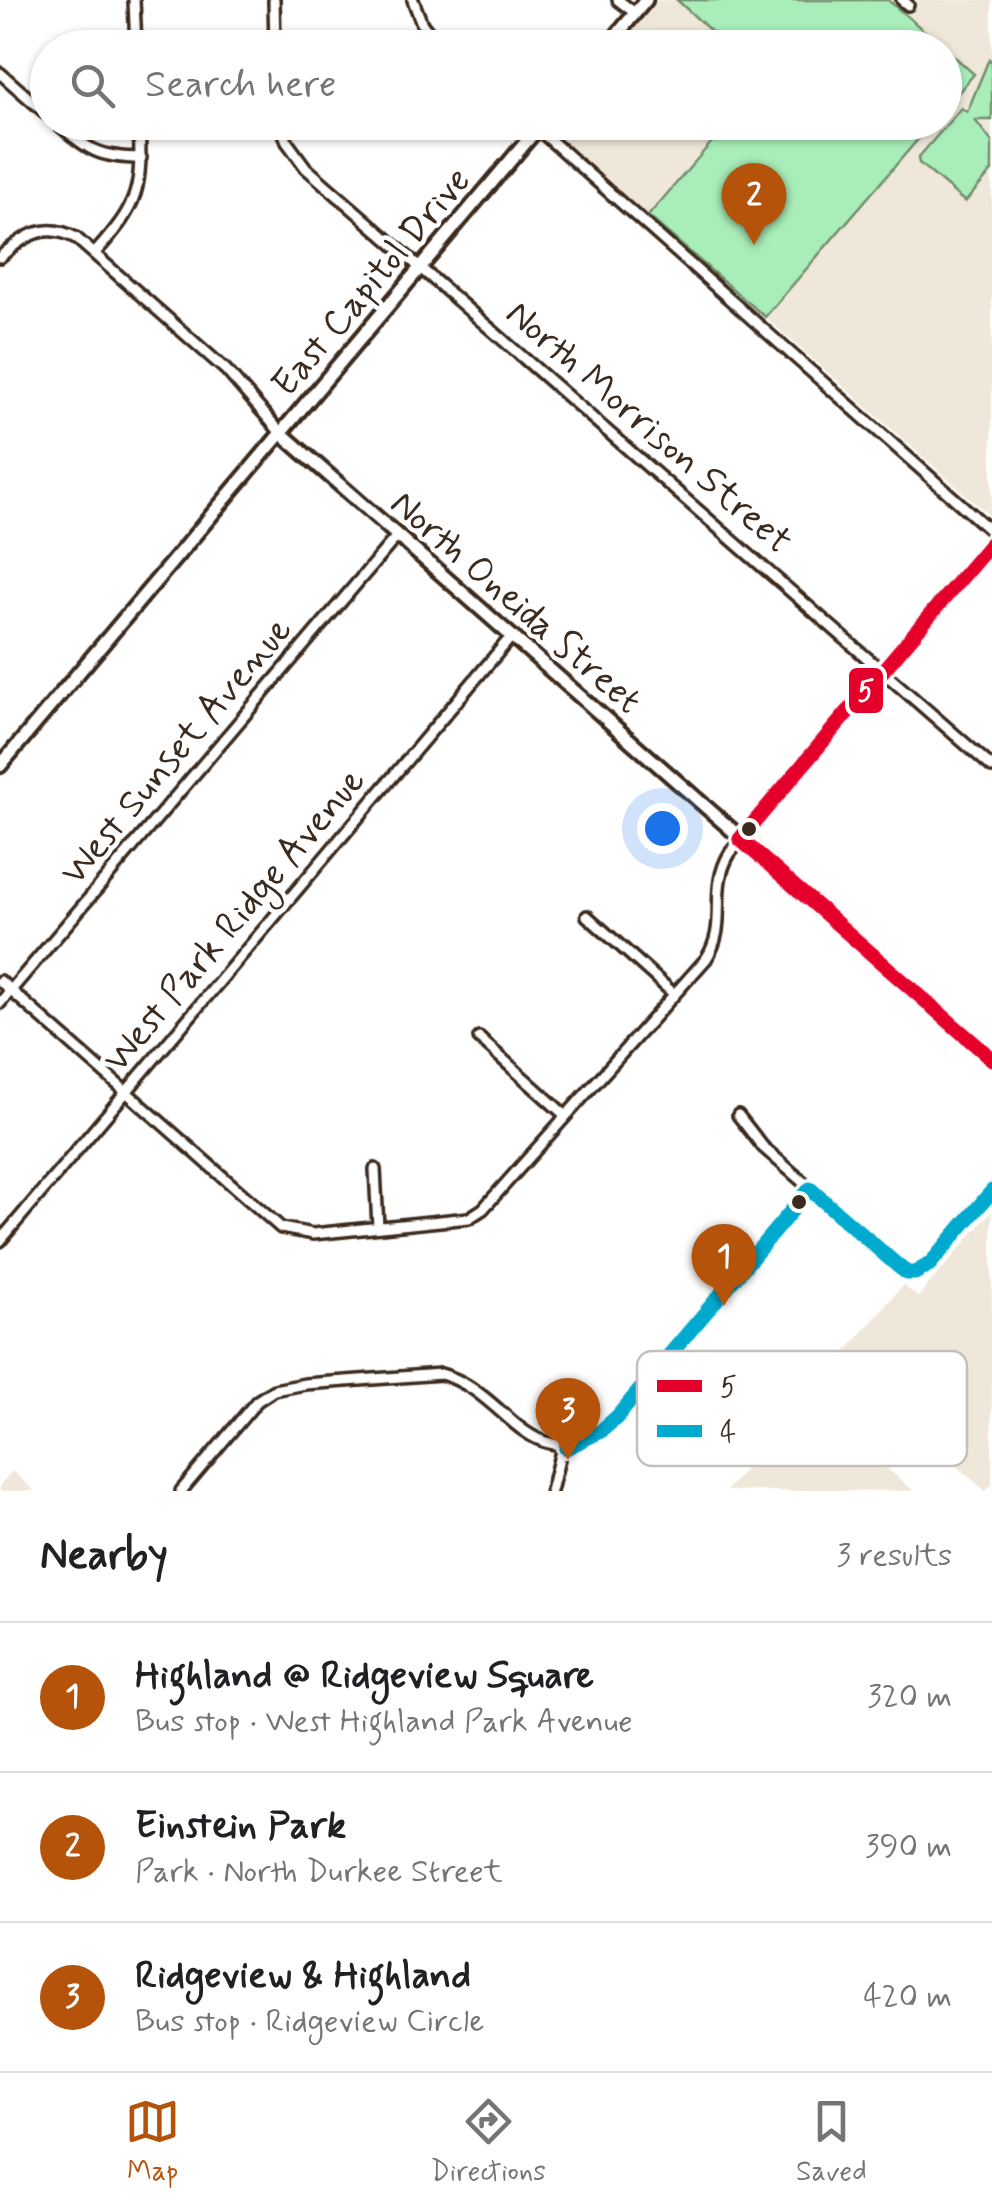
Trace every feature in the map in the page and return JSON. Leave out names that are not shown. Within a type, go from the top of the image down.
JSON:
[{"type":"street","points":[[134,0],[135,30]]},
{"type":"street","points":[[274,0],[275,30]]},
{"type":"street","points":[[414,0],[427,30]]},
{"type":"street","points":[[618,0],[635,13]]},
{"type":"street","points":[[621,30],[646,0]]},
{"type":"street","points":[[0,73],[30,99]]},
{"type":"street","points":[[78,140],[92,152],[141,158]]},
{"type":"street","points":[[95,253],[120,226],[135,202],[140,140]]},
{"type":"street","name":"North Morrison Street","points":[[288,140],[306,168],[992,767]]},
{"type":"street","name":"East Capitol Drive","points":[[0,766],[525,140]]},
{"type":"street","points":[[554,140],[992,532]]},
{"type":"street","name":"North Oneida Street","points":[[0,256],[20,240],[46,229],[66,232],[95,253],[226,370],[281,433],[992,1059]]},
{"type":"street","name":"West Sunset Avenue","points":[[0,1004],[397,536]]},
{"type":"street","points":[[0,981],[281,1228],[314,1234],[451,1222],[475,1215],[713,948],[720,923],[720,872],[740,839],[992,542]]},
{"type":"street","name":"West Park Ridge Avenue","points":[[0,1241],[511,636]]},
{"type":"street","points":[[587,916],[674,994]]},
{"type":"street","points":[[479,1038],[566,1116]]},
{"type":"street","points":[[738,1114],[763,1147],[810,1189],[898,1266],[916,1273],[930,1264],[992,1191]]},
{"type":"street","points":[[374,1169],[378,1227]]},
{"type":"street","points":[[673,1351],[810,1189]]},
{"type":"street","points":[[182,1491],[257,1402],[274,1390],[305,1384],[442,1374],[471,1388],[530,1439],[566,1448]]},
{"type":"street","points":[[551,1491],[560,1455],[566,1448],[602,1431],[637,1393]]},
{"type":"shaded area","points":[[658,0],[677,0],[711,30],[633,30]]},
{"type":"shaded area","points":[[888,0],[992,0],[992,518],[765,317],[917,140],[962,140],[962,87],[973,74],[962,64],[962,30],[922,30]]},
{"type":"shaded area","points":[[560,140],[713,140],[648,216]]},
{"type":"shaded area","points":[[992,1211],[992,1484],[986,1491],[956,1466],[967,1466],[967,1351],[846,1351],[903,1285],[918,1297]]},
{"type":"shaded area","points":[[747,1466],[884,1466],[914,1491],[726,1491]]},
{"type":"shaded area","points":[[12,1471],[35,1491],[0,1491],[0,1485]]},
{"type":"green space","points":[[677,0],[888,0],[923,30],[710,30]]},
{"type":"green space","points":[[989,59],[992,120],[975,120],[992,142],[992,171],[965,202],[918,158],[933,140],[962,140],[962,109],[967,112]]},
{"type":"green space","points":[[962,64],[974,74],[962,88]]},
{"type":"green space","points":[[714,140],[917,140],[765,317],[648,216]]},
{"type":"transit line","name":"5","points":[[740,839],[992,542]]},
{"type":"transit line","name":"5","points":[[740,839],[992,1059]]},
{"type":"transit line","name":"4","points":[[810,1189],[898,1266],[907,1273],[915,1273]]},
{"type":"transit line","name":"4","points":[[673,1351],[810,1189]]},
{"type":"transit line","name":"4","points":[[915,1273],[930,1264],[992,1191]]},
{"type":"transit line","name":"4","points":[[566,1448],[601,1431],[637,1393]]},
{"type":"place","name":"Einstein Park","points":[[754,245]]},
{"type":"place","name":"Highland @ Ridgeview Square","points":[[724,1306]]},
{"type":"place","name":"Ridgeview & Highland","points":[[568,1460]]}]
